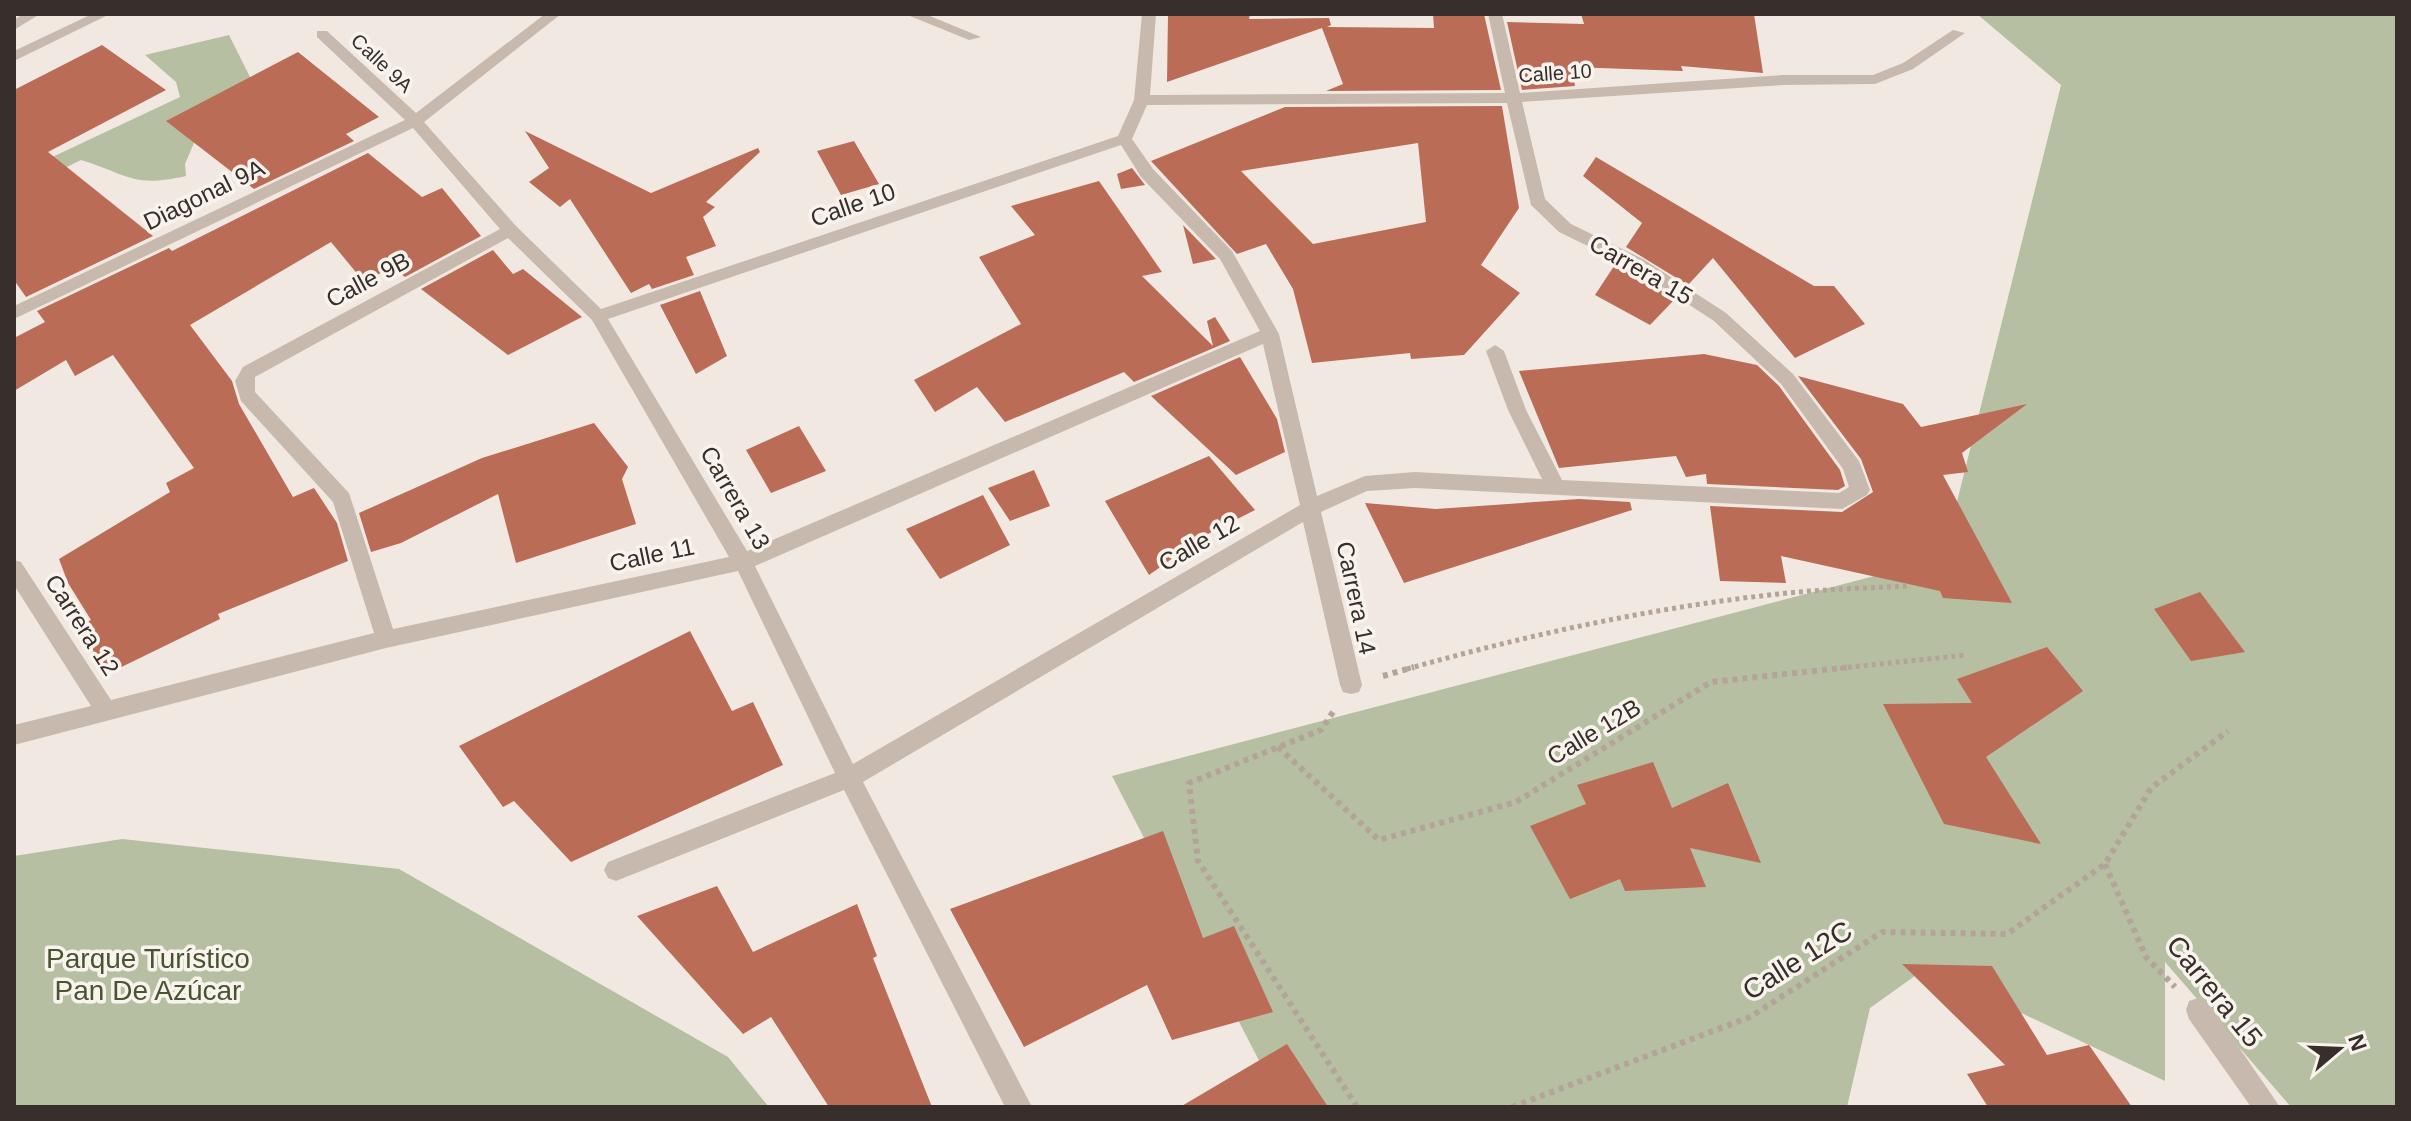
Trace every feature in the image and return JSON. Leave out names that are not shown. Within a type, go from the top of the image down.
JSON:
[{"type":"street","points":[[14,26],[33,14]]},
{"type":"street","points":[[14,57],[103,14]]},
{"type":"street","points":[[415,121],[554,14]]},
{"type":"street","points":[[912,14],[974,37]]},
{"type":"street","points":[[1124,139],[1142,100],[1149,14]]},
{"type":"street","name":"Carrera 15","points":[[1495,14],[1537,201],[1565,228],[1637,263],[1720,317],[1787,379],[1852,466],[1860,490]]},
{"type":"street","name":"Calle 10","points":[[1142,100],[1513,98],[1783,80],[1875,79],[1908,66],[1958,33]]},
{"type":"street","name":"Calle 9A","points":[[322,34],[415,121]]},
{"type":"street","name":"Carrera 13","points":[[415,121],[510,230],[598,316],[743,562],[849,778],[1019,1107]]},
{"type":"street","name":"Diagonal 9A","points":[[14,313],[415,121]]},
{"type":"street","name":"Calle 10","points":[[598,316],[1124,139]]},
{"type":"street","name":"Carrera 14","points":[[1124,139],[1147,173],[1226,255],[1270,334],[1351,685]]},
{"type":"street","name":"Calle 9B","points":[[386,639],[342,498],[242,387],[249,372],[510,230]]},
{"type":"street","name":"Calle 11","points":[[14,735],[386,639],[743,562],[1270,334]]},
{"type":"street","points":[[1495,351],[1517,410],[1556,487]]},
{"type":"street","name":"Calle 12","points":[[616,870],[849,778],[1312,507],[1365,484],[1415,480],[1842,501],[1860,490]]},
{"type":"street","name":"Carrera 12","points":[[14,568],[106,711]]},
{"type":"street","name":"Carrera 15","points":[[2198,1010],[2267,1107]]},
{"type":"path","points":[[1351,685],[1444,658],[1621,618],[1771,595],[1909,586]]},
{"type":"path","name":"Calle 12B","points":[[1278,747],[1379,840],[1516,802],[1711,682],[1966,655]]},
{"type":"path","name":"Carrera 14","points":[[1351,685],[1321,730],[1189,783],[1198,861],[1357,1107]]},
{"type":"path","name":"Calle 12C","points":[[1512,1107],[1750,1017],[1882,932],[2007,934],[2105,864],[2151,788],[2228,731]]},
{"type":"path","name":"Carrera 15","points":[[2105,864],[2146,957],[2198,1010]]},
{"type":"green space","points":[[1977,14],[2397,14],[2397,1107],[2291,1107],[2165,962],[2165,1081],[1926,968],[1870,1008],[1847,1107],[1283,1107],[1112,776],[1943,558],[2061,85]]},
{"type":"green space","points":[[229,35],[252,81],[206,115],[185,164],[186,176],[142,180],[81,160],[18,191],[14,175],[180,97],[176,82],[145,55]]},
{"type":"green space","name":"Parque Turístico Pan De Azúcar","points":[[122,839],[399,869],[728,1057],[769,1107],[14,1107],[14,856]]},
{"type":"building","points":[[1168,14],[1250,14],[1249,19],[1329,18],[1331,25],[1327,27],[1434,28],[1433,14],[1484,14],[1501,90],[1326,91],[1343,84],[1322,28],[1167,82]]},
{"type":"building","points":[[1581,14],[1754,14],[1763,73],[1681,66],[1683,71],[1572,67],[1575,86],[1522,90],[1507,22],[1584,24]]},
{"type":"building","points":[[102,45],[166,90],[48,152],[153,236],[26,297],[14,280],[14,90]]},
{"type":"building","points":[[298,52],[379,117],[346,134],[354,141],[254,189],[166,121]]},
{"type":"building","points":[[1502,106],[1519,208],[1481,265],[1520,293],[1464,355],[1411,359],[1410,353],[1312,363],[1293,289],[1266,244],[1237,254],[1151,161],[1285,107]],"holes":[[[1418,143],[1426,222],[1313,244],[1241,171]]]},
{"type":"building","points":[[525,131],[651,193],[758,148],[760,152],[706,202],[715,207],[703,217],[716,246],[686,257],[694,275],[652,289],[649,284],[631,293],[570,199],[560,207],[529,182],[549,168]]},
{"type":"building","points":[[854,141],[879,184],[841,195],[817,151]]},
{"type":"building","points":[[368,153],[422,197],[442,188],[481,236],[405,277],[392,267],[364,282],[331,242],[190,325],[232,381],[239,404],[293,497],[314,488],[337,523],[348,561],[218,614],[220,619],[103,676],[83,624],[91,620],[68,583],[59,559],[170,492],[166,483],[194,468],[113,355],[75,376],[66,360],[14,391],[14,338],[45,322],[37,311],[169,248],[172,251]]},
{"type":"building","points":[[1596,157],[1814,286],[1834,286],[1865,324],[1795,358],[1713,258],[1688,285],[1626,247],[1642,223],[1583,176]]},
{"type":"building","points":[[1132,168],[1145,185],[1121,189],[1117,174]]},
{"type":"building","points":[[1099,181],[1162,272],[1142,276],[1213,346],[1207,321],[1215,317],[1230,341],[1134,382],[1124,372],[1005,422],[977,387],[935,412],[914,380],[1021,324],[979,257],[1035,235],[1011,206]]},
{"type":"building","points":[[1183,225],[1216,259],[1193,264]]},
{"type":"building","points":[[493,250],[513,274],[523,269],[582,317],[508,355],[421,289]]},
{"type":"building","points":[[1616,263],[1675,299],[1650,325],[1595,295]]},
{"type":"building","points":[[700,291],[727,356],[696,374],[660,305]]},
{"type":"building","points":[[1704,354],[1757,365],[1779,386],[1840,470],[1845,486],[1838,490],[1707,484],[1706,474],[1686,477],[1676,456],[1559,468],[1519,371]]},
{"type":"building","points":[[1240,357],[1277,419],[1285,452],[1236,475],[1151,396]]},
{"type":"building","points":[[1798,376],[1903,404],[1921,427],[2027,404],[1962,453],[1968,472],[1943,475],[2012,603],[1943,598],[1940,591],[1781,556],[1786,583],[1720,581],[1710,506],[1842,512],[1873,492],[1861,459]]},
{"type":"building","points":[[594,423],[628,467],[622,479],[636,524],[516,563],[498,494],[401,543],[371,552],[359,513],[482,458]]},
{"type":"building","points":[[799,426],[826,471],[771,493],[746,450]]},
{"type":"building","points":[[1209,456],[1255,510],[1204,536],[1149,575],[1105,501]]},
{"type":"building","points":[[1034,470],[1050,506],[1010,521],[988,488]]},
{"type":"building","points":[[983,495],[1010,545],[940,579],[906,529]]},
{"type":"building","points":[[1579,499],[1630,502],[1632,510],[1404,583],[1365,503],[1436,509]]},
{"type":"building","points":[[2200,592],[2245,652],[2191,661],[2154,609]]},
{"type":"building","points":[[690,631],[732,711],[753,702],[783,765],[571,862],[514,801],[503,807],[459,746]]},
{"type":"building","points":[[2047,647],[2083,691],[1986,757],[2041,844],[1944,824],[1883,704],[1972,703],[1957,679]]},
{"type":"building","points":[[1653,762],[1672,808],[1728,783],[1761,863],[1690,848],[1706,887],[1625,891],[1620,879],[1570,899],[1530,826],[1586,804],[1577,785]]},
{"type":"building","points":[[1163,831],[1203,938],[1234,926],[1273,1012],[1172,1040],[1147,985],[1024,1047],[950,909]]},
{"type":"building","points":[[717,886],[753,952],[857,904],[877,956],[873,958],[932,1107],[829,1107],[771,1017],[743,1034],[637,916]]},
{"type":"building","points":[[1902,964],[1992,966],[2047,1055],[2089,1045],[2132,1107],[1988,1107],[1967,1074],[2005,1065]]},
{"type":"building","points":[[1287,1044],[1328,1107],[1180,1107]]}]
